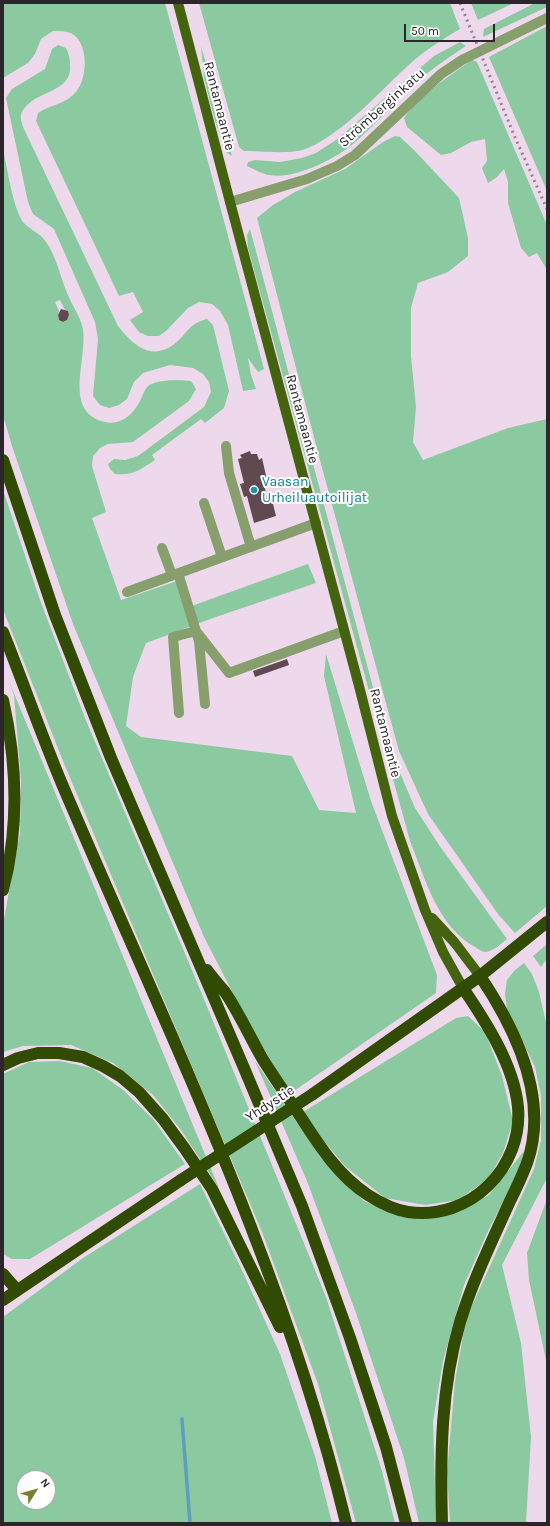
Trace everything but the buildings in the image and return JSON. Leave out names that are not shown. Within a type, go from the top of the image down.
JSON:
[{"type":"highway","points":[[3,460],[55,615],[111,758],[199,960],[307,1220],[350,1338],[386,1447],[406,1523]]},
{"type":"highway","points":[[3,632],[61,781],[195,1092],[252,1230],[305,1379],[336,1483],[346,1523]]},
{"type":"highway","points":[[3,700],[10,732],[14,777],[13,827],[8,872],[3,890]]},
{"type":"highway","name":"Yhdystie","points":[[3,1300],[181,1180],[313,1094],[480,976],[547,922]]},
{"type":"highway","points":[[199,960],[225,993],[263,1060],[322,1149],[349,1180],[368,1195],[407,1212],[426,1213],[442,1210],[459,1205],[475,1197],[491,1184],[504,1168],[512,1150],[517,1128],[518,1107],[513,1082],[497,1042],[463,988]]},
{"type":"highway","points":[[442,1523],[441,1482],[443,1408],[451,1362],[470,1291],[527,1162],[533,1137],[534,1108],[526,1069],[520,1049],[498,1003],[480,976]]},
{"type":"highway","points":[[3,1065],[18,1058],[38,1053],[60,1053],[82,1057],[103,1066],[120,1076],[139,1092],[163,1119],[212,1189],[305,1379]]},
{"type":"highway","points":[[3,1274],[17,1290]]},
{"type":"main road","name":"Rantamaantie","points":[[178,3],[392,816],[425,910],[443,952],[463,988]]},
{"type":"main road","name":"Rantamaantie","points":[[425,910],[455,943],[480,976]]},
{"type":"street","name":"Strömberginkatu","points":[[230,202],[307,179],[337,166],[355,155],[441,74],[462,60],[547,18]]},
{"type":"street","points":[[226,446],[229,473],[251,547]]},
{"type":"street","points":[[204,503],[222,557]]},
{"type":"street","points":[[127,592],[316,523]]},
{"type":"street","points":[[162,548],[175,574],[199,641],[205,704]]},
{"type":"street","points":[[196,631],[229,673],[344,631]]},
{"type":"street","points":[[178,713],[173,637],[196,631]]},
{"type":"green space","points":[[3,3],[165,3],[264,369],[258,372],[248,358],[251,375],[256,389],[243,391],[228,325],[220,311],[212,304],[199,302],[188,308],[166,331],[159,336],[148,336],[139,332],[130,320],[143,312],[133,292],[119,296],[36,121],[38,113],[68,99],[80,86],[85,63],[82,47],[79,40],[74,35],[70,33],[53,31],[41,39],[35,54],[28,63],[3,78]]},
{"type":"green space","points":[[199,3],[450,3],[460,29],[435,44],[418,57],[363,109],[336,132],[322,141],[302,150],[277,152],[244,151],[239,147]]},
{"type":"green space","points":[[471,3],[514,3],[478,20]]},
{"type":"green space","points":[[535,3],[547,3],[547,7],[483,37],[484,29]]},
{"type":"green space","points":[[547,26],[547,191],[489,57]]},
{"type":"green space","points":[[460,42],[466,46],[422,78],[360,138],[336,156],[314,167],[279,176],[261,173],[247,166],[248,162],[255,160],[280,162],[302,158],[316,153],[336,140],[434,56]]},
{"type":"green space","points":[[58,45],[66,48],[68,52],[70,63],[69,75],[65,82],[58,87],[32,101],[21,115],[21,121],[118,326],[135,344],[149,351],[157,351],[165,350],[173,345],[191,327],[200,321],[207,319],[213,325],[229,391],[224,408],[205,423],[201,419],[152,455],[155,460],[132,473],[127,474],[115,474],[110,469],[108,464],[114,459],[125,460],[138,456],[204,407],[211,392],[209,382],[203,374],[193,368],[170,365],[143,373],[134,382],[127,399],[119,405],[109,408],[100,405],[93,396],[98,339],[95,322],[54,229],[33,214],[28,202],[6,98],[12,89],[45,69],[52,49]]},
{"type":"green space","points":[[201,46],[232,156],[226,152],[215,121],[204,78]]},
{"type":"green space","points":[[472,60],[477,62],[547,225],[547,270],[537,253],[529,257],[521,248],[508,203],[508,182],[504,169],[497,177],[488,183],[482,168],[487,161],[485,139],[471,142],[451,153],[441,155],[407,127],[404,118],[418,101],[435,86]]},
{"type":"green space","points":[[395,136],[400,137],[414,150],[459,198],[468,238],[468,256],[448,272],[418,283],[411,308],[411,356],[416,407],[413,442],[423,460],[508,428],[547,419],[547,906],[515,933],[498,914],[428,814],[399,751],[321,464],[257,218],[273,205],[295,192],[345,169],[383,142]]},
{"type":"green space","points":[[3,149],[13,197],[19,216],[25,224],[42,237],[47,243],[82,325],[84,337],[80,393],[83,405],[89,414],[101,421],[114,423],[124,419],[129,416],[137,406],[147,387],[151,384],[181,380],[191,381],[196,389],[189,401],[133,442],[108,444],[100,448],[93,456],[92,466],[106,512],[92,518],[121,600],[177,581],[186,608],[308,564],[316,583],[213,618],[146,643],[133,677],[126,726],[141,737],[292,756],[319,810],[356,813],[324,676],[326,654],[371,801],[437,975],[436,993],[291,1093],[251,1028],[204,937],[73,624],[12,446],[3,415]],"holes":[[[60,300],[65,310],[68,311],[69,315],[67,320],[63,322],[59,320],[59,311],[55,302]]]},
{"type":"green space","points":[[250,229],[389,747],[415,808],[439,845],[507,939],[498,947],[486,952],[480,950],[462,938],[451,927],[442,914],[427,885],[410,841],[248,248],[247,235]]},
{"type":"green space","points":[[3,490],[40,600],[87,723],[192,970],[326,1297],[382,1471],[395,1523],[356,1523],[318,1384],[262,1232],[65,766],[4,612]]},
{"type":"green space","points":[[8,679],[219,1188],[181,1130],[153,1095],[113,1063],[71,1045],[23,1046],[3,1052],[3,924],[20,833],[21,780],[14,695]]},
{"type":"green space","points":[[547,944],[547,961],[546,960],[541,967],[533,956]]},
{"type":"green space","points":[[524,963],[532,974],[539,992],[547,1027],[547,1178],[502,1265],[521,1343],[531,1437],[526,1523],[450,1523],[447,1472],[455,1381],[466,1319],[534,1169],[541,1140],[541,1096],[535,1067],[507,1009],[505,994],[507,980],[515,970]]},
{"type":"green space","points":[[468,1016],[485,1032],[502,1076],[513,1121],[503,1153],[488,1179],[458,1200],[425,1205],[385,1198],[345,1166],[318,1134],[303,1112],[456,1018]]},
{"type":"green space","points":[[60,1061],[92,1068],[122,1089],[153,1119],[185,1164],[30,1259],[12,1259],[3,1254],[3,1074],[29,1062]]},
{"type":"green space","points":[[255,1061],[321,1158],[364,1201],[401,1217],[430,1219],[464,1209],[489,1195],[524,1151],[517,1175],[489,1229],[464,1285],[443,1361],[433,1422],[436,1523],[419,1523],[404,1458],[356,1313],[307,1181]]},
{"type":"green space","points":[[200,1184],[241,1268],[280,1354],[315,1456],[332,1523],[3,1523],[3,1317],[83,1258]]},
{"type":"green space","points":[[547,1199],[547,1365],[529,1280],[527,1253]]},
{"type":"waterway","points":[[182,1419],[190,1523]]},
{"type":"railway","points":[[460,3],[514,135],[547,209]]},
{"type":"place","name":"Vaasan Urheiluautoilijat","points":[[254,490]]}]
